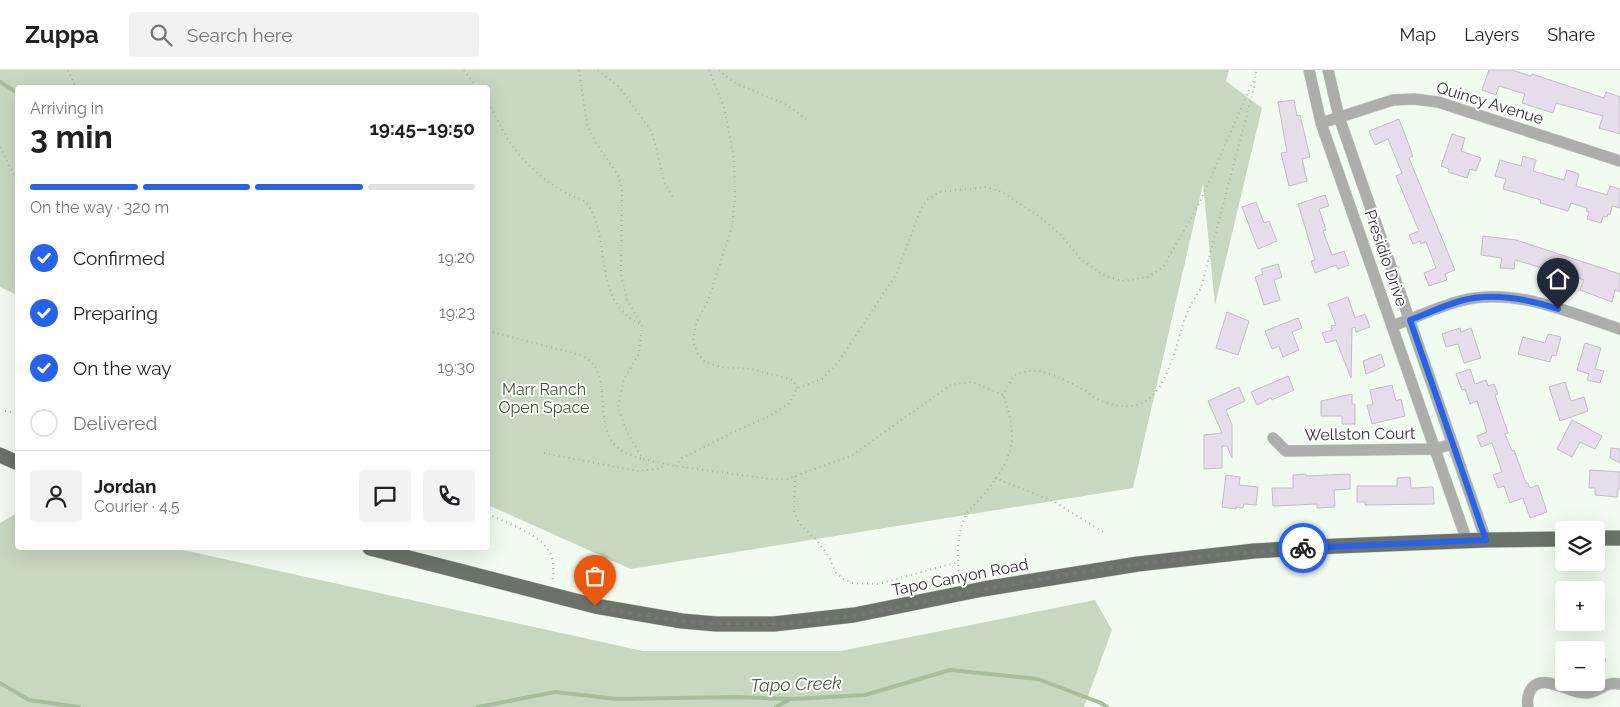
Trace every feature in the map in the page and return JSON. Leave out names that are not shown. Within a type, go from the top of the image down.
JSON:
[{"type":"main road","points":[[0,456],[15,462]]},
{"type":"main road","name":"Tapo Canyon Road","points":[[378,550],[595,606],[682,621],[716,624],[774,624],[846,616],[960,594],[1138,564],[1235,553],[1337,546],[1555,538]]},
{"type":"main road","points":[[1605,538],[1620,538]]},
{"type":"street","name":"Presidio Drive","points":[[1309,70],[1321,123],[1467,541]]},
{"type":"street","name":"Presidio Drive","points":[[1328,70],[1339,117],[1486,540]]},
{"type":"street","name":"Quincy Avenue","points":[[1321,123],[1393,100],[1414,99],[1438,102],[1620,161]]},
{"type":"street","points":[[1392,326],[1461,300],[1484,297],[1511,298],[1543,304],[1620,329]]},
{"type":"street","name":"Wellston Court","points":[[1273,438],[1286,451],[1435,448],[1453,444]]},
{"type":"street","points":[[1528,707],[1527,702],[1530,691],[1537,683],[1547,682],[1569,691],[1584,693],[1592,692],[1603,685],[1620,684]]},
{"type":"path","points":[[68,70],[75,85]]},
{"type":"path","points":[[464,70],[475,85]]},
{"type":"path","points":[[579,70],[587,125],[596,144],[618,175],[622,190],[620,274],[627,300],[642,325],[639,354],[624,379],[618,407],[627,432],[643,459]]},
{"type":"path","points":[[598,70],[620,88],[652,132],[665,184],[673,197]]},
{"type":"path","points":[[709,70],[724,107],[734,158],[736,197],[732,227],[693,340],[697,353],[705,362],[722,367],[782,376],[793,380],[797,388]]},
{"type":"path","points":[[719,70],[733,82],[787,105],[806,120]]},
{"type":"path","points":[[1003,394],[1014,375],[1027,371],[1043,372],[1087,392],[1097,399],[1129,407],[1147,400],[1161,385],[1191,303],[1201,288],[1254,88],[1256,70]]},
{"type":"path","points":[[675,466],[682,458],[768,417],[790,403],[797,388],[822,379],[839,361],[897,273],[920,211],[927,200],[939,192],[986,187],[1002,192],[1040,217],[1060,234],[1080,258],[1104,276],[1122,281],[1148,277],[1163,267],[1199,204],[1255,77]]},
{"type":"path","points":[[490,106],[515,150],[529,166],[545,179],[588,204],[598,229],[606,280],[611,294],[624,315],[642,325]]},
{"type":"path","points":[[0,146],[15,177]]},
{"type":"path","points":[[490,332],[577,354],[588,359],[598,374],[604,423],[610,437],[618,448],[629,454],[675,466],[771,479],[787,479],[851,456],[952,384],[972,382],[1003,394],[1010,413],[1013,435],[1012,450],[995,478],[966,515],[959,534],[960,594]]},
{"type":"path","points":[[5,411],[15,413]]},
{"type":"path","points":[[544,453],[637,471],[658,469],[666,464]]},
{"type":"path","points":[[795,476],[794,511],[799,523],[817,541],[829,558],[836,573],[845,580],[878,584],[958,562]]},
{"type":"path","points":[[995,478],[1055,502],[1106,534]]},
{"type":"path","points":[[490,515],[523,530],[540,542],[551,555],[554,574],[550,594]]},
{"type":"green space","name":"Marr Ranch Open Space","points":[[0,70],[1229,70],[1226,81],[1262,108],[1215,305],[1203,184],[1133,488],[631,569],[490,506],[490,85],[15,85],[15,294],[0,287]]},
{"type":"green space","points":[[15,514],[15,550],[183,550],[643,651],[840,651],[1095,600],[1112,630],[1084,707],[0,707],[0,523]]},
{"type":"building","points":[[1489,70],[1512,70],[1531,76],[1532,74],[1604,98],[1606,92],[1620,97],[1620,134],[1599,128],[1603,116],[1556,103],[1553,113],[1522,103],[1525,94],[1499,86],[1496,95],[1482,90]]},
{"type":"building","points":[[1294,100],[1297,116],[1300,115],[1310,157],[1302,159],[1307,181],[1289,186],[1281,153],[1287,152],[1278,102]]},
{"type":"building","points":[[1399,119],[1413,156],[1409,158],[1455,270],[1445,274],[1447,280],[1429,286],[1424,273],[1436,268],[1426,242],[1421,244],[1420,241],[1413,244],[1409,235],[1419,231],[1396,176],[1402,173],[1388,139],[1375,145],[1369,131]]},
{"type":"building","points":[[1452,134],[1465,138],[1461,151],[1481,158],[1476,171],[1470,169],[1467,178],[1448,172],[1449,169],[1441,166]]},
{"type":"building","points":[[1523,156],[1536,160],[1533,171],[1564,180],[1567,170],[1579,174],[1576,186],[1607,195],[1610,186],[1620,189],[1620,208],[1612,206],[1610,215],[1608,214],[1607,217],[1603,216],[1601,223],[1587,219],[1589,212],[1586,211],[1587,208],[1571,203],[1568,211],[1540,203],[1541,200],[1503,189],[1506,179],[1495,176],[1500,160],[1521,166]]},
{"type":"building","points":[[1325,195],[1329,206],[1319,209],[1326,230],[1323,231],[1332,255],[1344,251],[1349,265],[1338,269],[1336,265],[1315,273],[1311,261],[1315,260],[1298,204]]},
{"type":"building","points":[[1256,202],[1264,223],[1269,221],[1277,241],[1258,249],[1242,207]]},
{"type":"building","points":[[1483,236],[1516,240],[1620,274],[1620,292],[1615,290],[1612,302],[1580,290],[1584,280],[1555,270],[1550,284],[1538,281],[1542,268],[1515,260],[1514,269],[1500,268],[1502,258],[1481,255]]},
{"type":"building","points":[[1278,264],[1282,277],[1274,280],[1280,300],[1264,305],[1255,277],[1263,274],[1261,269]]},
{"type":"building","points":[[1348,297],[1355,318],[1365,314],[1370,327],[1356,332],[1355,327],[1352,328],[1351,378],[1336,340],[1326,343],[1322,333],[1332,330],[1331,326],[1336,325],[1328,304]]},
{"type":"building","points":[[1227,312],[1249,321],[1238,355],[1216,348]]},
{"type":"building","points":[[1298,318],[1302,328],[1292,332],[1299,350],[1283,357],[1279,346],[1272,349],[1265,331]]},
{"type":"building","points":[[1460,328],[1461,332],[1471,328],[1481,358],[1464,363],[1458,344],[1446,347],[1442,334]]},
{"type":"building","points":[[1548,334],[1561,337],[1556,356],[1552,355],[1550,362],[1518,354],[1523,337],[1545,343]]},
{"type":"building","points":[[1585,343],[1601,348],[1595,369],[1604,371],[1600,383],[1587,380],[1589,374],[1577,370]]},
{"type":"building","points":[[1381,354],[1385,366],[1366,374],[1363,361]]},
{"type":"building","points":[[1470,369],[1475,384],[1486,380],[1488,386],[1494,384],[1498,394],[1495,395],[1508,433],[1505,434],[1512,451],[1514,450],[1526,483],[1528,483],[1530,488],[1538,485],[1547,512],[1530,518],[1523,498],[1510,503],[1504,486],[1498,488],[1493,475],[1502,472],[1492,443],[1481,447],[1477,436],[1487,432],[1477,401],[1470,404],[1465,389],[1462,390],[1456,374]]},
{"type":"building","points":[[1288,376],[1294,390],[1257,405],[1251,392]]},
{"type":"building","points":[[1565,382],[1571,401],[1584,397],[1588,411],[1560,421],[1549,387]]},
{"type":"building","points":[[1392,385],[1396,401],[1401,399],[1405,416],[1372,424],[1367,405],[1373,405],[1370,390]]},
{"type":"building","points":[[1239,387],[1245,401],[1226,410],[1232,425],[1232,458],[1227,446],[1222,446],[1222,468],[1204,469],[1204,435],[1222,433],[1208,401]]},
{"type":"building","points":[[1352,394],[1352,404],[1355,404],[1355,424],[1342,424],[1342,416],[1321,416],[1321,401]]},
{"type":"building","points":[[1572,420],[1602,436],[1595,449],[1580,442],[1572,457],[1557,449]]},
{"type":"building","points":[[1611,448],[1620,449],[1620,463],[1610,458]]},
{"type":"building","points":[[1590,470],[1620,472],[1620,489],[1618,489],[1617,497],[1595,495],[1595,488],[1589,488]]},
{"type":"building","points":[[1306,474],[1306,476],[1350,474],[1350,489],[1334,490],[1335,507],[1317,508],[1317,504],[1273,506],[1272,488],[1293,488],[1293,475]]},
{"type":"building","points":[[1226,475],[1240,477],[1239,485],[1258,487],[1256,505],[1244,504],[1243,508],[1236,507],[1236,509],[1222,507]]},
{"type":"building","points":[[1410,477],[1411,488],[1433,487],[1434,504],[1365,505],[1365,502],[1357,502],[1357,486],[1397,486],[1397,478]]},
{"type":"waterway","points":[[0,82],[15,91]]},
{"type":"waterway","name":"Tapo Creek","points":[[478,707],[555,692],[618,699],[735,697],[792,699],[865,695],[950,670],[1038,679],[1107,707]]},
{"type":"waterway","name":"Tapo Creek","points":[[0,683],[29,700],[79,707]]},
{"type":"waterway","points":[[776,707],[789,700]]},
{"type":"way so far","points":[[595,606],[682,621],[716,624],[774,624],[854,615],[983,589],[1138,564],[1254,551],[1303,548]]},
{"type":"route","points":[[1303,548],[1486,540],[1410,320],[1461,300],[1484,297],[1511,298],[1558,309]]}]
